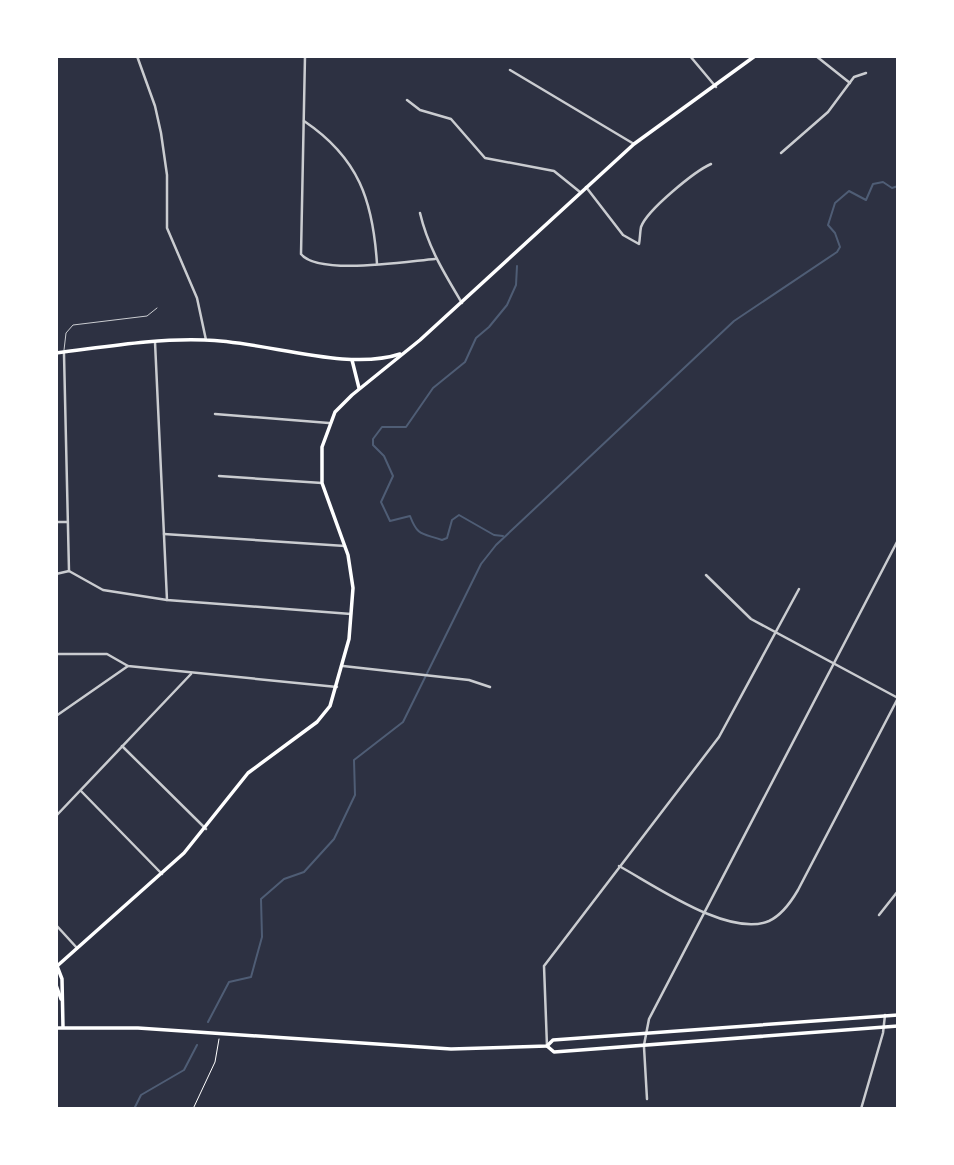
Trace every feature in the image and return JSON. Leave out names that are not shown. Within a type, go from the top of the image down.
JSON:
[{"type":"main road","points":[[63,1027],[62,979],[57,967],[162,874],[206,829],[247,773],[317,722],[330,706],[343,666],[351,614],[353,577],[345,546],[322,483],[322,447],[329,423],[342,404],[462,303],[635,144],[755,56]]},
{"type":"main road","points":[[56,353],[155,342],[206,340],[352,360],[379,360],[402,353]]},
{"type":"main road","points":[[352,360],[359,389]]},
{"type":"main road","points":[[56,985],[61,999]]},
{"type":"main road","points":[[56,1028],[112,1026],[458,1050],[547,1046],[553,1040],[898,1015]]},
{"type":"main road","points":[[547,1046],[554,1052],[898,1026]]},
{"type":"street","points":[[137,56],[161,133],[167,174],[167,228],[197,298],[206,340]]},
{"type":"street","points":[[305,56],[301,254],[307,260],[335,265],[435,259]]},
{"type":"street","points":[[690,56],[716,87]]},
{"type":"street","points":[[816,56],[850,83]]},
{"type":"street","points":[[510,70],[635,144]]},
{"type":"street","points":[[780,153],[828,113],[850,83],[866,73]]},
{"type":"street","points":[[407,100],[420,110],[446,116],[456,123],[485,159],[554,171],[580,192]]},
{"type":"street","points":[[303,120],[339,150],[362,185],[372,212],[377,264]]},
{"type":"street","points":[[586,187],[617,228],[639,244],[641,225],[647,218],[698,170],[711,163]]},
{"type":"street","points":[[421,213],[425,237],[435,259],[462,303]]},
{"type":"street","points":[[155,342],[167,600]]},
{"type":"street","points":[[64,352],[69,571]]},
{"type":"street","points":[[215,414],[329,423]]},
{"type":"street","points":[[59,429],[65,429]]},
{"type":"street","points":[[219,476],[322,483]]},
{"type":"street","points":[[56,522],[66,522]]},
{"type":"street","points":[[164,534],[345,546]]},
{"type":"street","points":[[647,1099],[644,1045],[649,1020],[832,662],[898,540]]},
{"type":"street","points":[[56,574],[69,571],[103,590],[167,600],[351,614]]},
{"type":"street","points":[[619,866],[704,912],[750,924],[769,921],[783,911],[827,838],[898,698],[740,610],[706,575]]},
{"type":"street","points":[[547,1046],[544,967],[719,737],[799,589]]},
{"type":"street","points":[[56,654],[107,654],[128,666],[337,687]]},
{"type":"street","points":[[56,716],[128,666]]},
{"type":"street","points":[[343,666],[469,680],[490,687]]},
{"type":"street","points":[[56,816],[191,674]]},
{"type":"street","points":[[122,746],[206,829]]},
{"type":"street","points":[[80,791],[162,874]]},
{"type":"street","points":[[879,915],[898,891]]},
{"type":"street","points":[[56,925],[77,948]]},
{"type":"street","points":[[861,1109],[885,1016]]},
{"type":"lane","points":[[64,352],[66,333],[73,325],[147,316],[157,308]]},
{"type":"path","points":[[193,1109],[215,1062],[219,1034]]},
{"type":"waterway","points":[[208,1022],[229,982],[251,977],[262,937],[261,899],[284,879],[304,872],[334,839],[355,795],[354,760],[403,722],[481,564],[496,545],[734,321],[837,252],[840,247],[835,233],[828,225],[835,203],[849,191],[866,200],[873,184],[883,182],[892,188],[898,186]]},
{"type":"waterway","points":[[503,536],[494,535],[459,515],[452,520],[447,538],[442,540],[418,531],[410,516],[390,521],[381,502],[393,476],[384,456],[373,445],[373,439],[382,427],[406,427],[433,388],[465,362],[476,338],[507,305],[516,285],[517,266]]},
{"type":"waterway","points":[[134,1109],[141,1095],[184,1070],[197,1045]]}]
